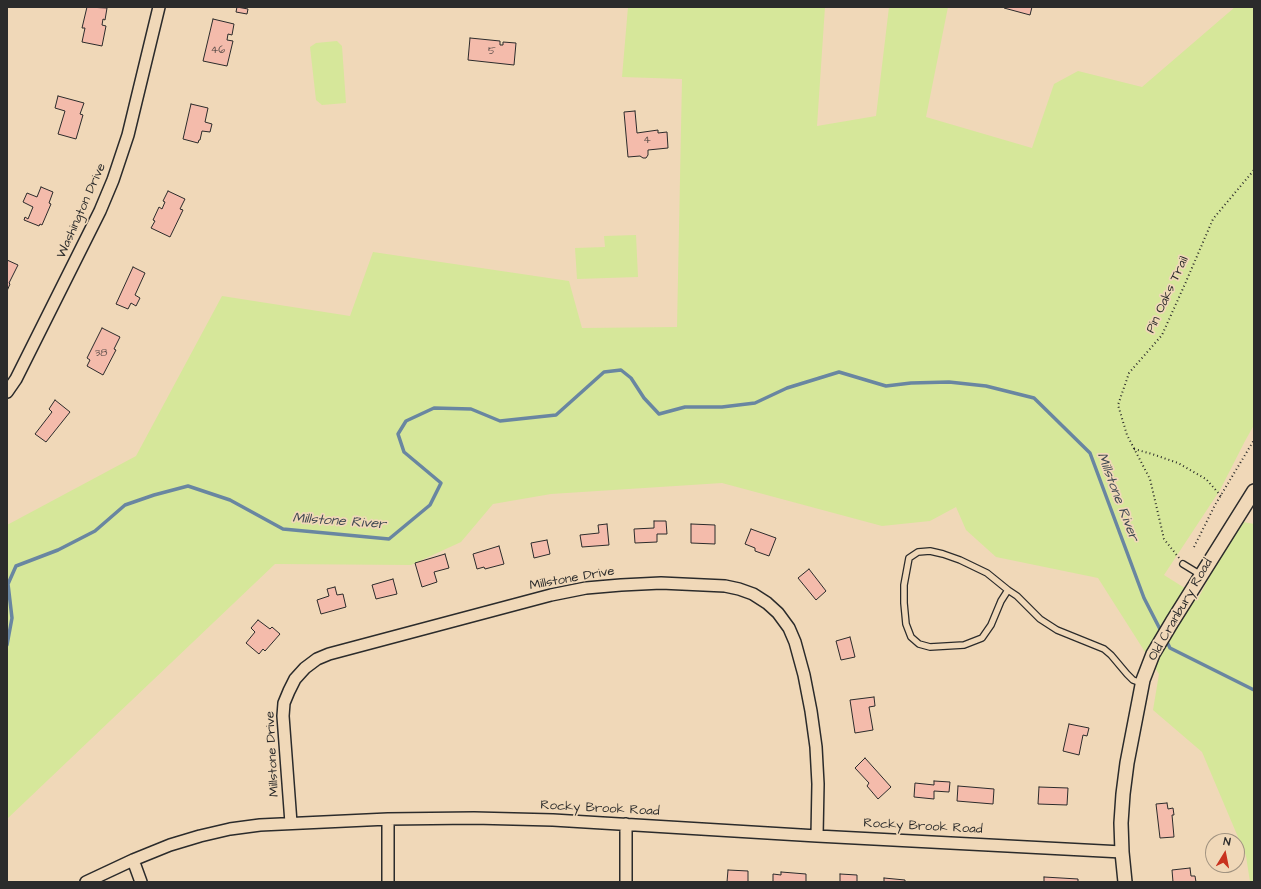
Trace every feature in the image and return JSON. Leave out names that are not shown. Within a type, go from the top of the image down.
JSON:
[{"type":"street","name":"Washington Drive","points":[[7,392],[16,379],[100,211],[113,180],[128,135],[159,7]]},
{"type":"street","name":"Old Cranbury Road","points":[[1125,882],[1121,823],[1123,794],[1127,763],[1142,684],[1154,654],[1172,622],[1254,491]]},
{"type":"street","name":"Millstone Drive","points":[[291,823],[283,716],[284,703],[288,691],[295,679],[305,668],[317,659],[336,652],[551,595],[600,587],[662,583],[725,586],[739,589],[753,594],[767,603],[778,613],[789,628],[795,642],[804,675],[816,747],[818,784],[817,836]]},
{"type":"street","name":"Rocky Brook Road","points":[[86,882],[170,845],[230,829],[291,823],[388,819],[474,818],[553,820],[1122,852]]},
{"type":"street","points":[[388,819],[388,882]]},
{"type":"street","points":[[626,824],[626,882]]},
{"type":"street","points":[[133,860],[141,882]]},
{"type":"lane","points":[[1008,590],[1000,601],[991,625],[982,638],[964,644],[930,647],[919,644],[911,636],[906,624],[904,585],[909,558],[918,552],[930,551],[943,554],[960,560],[987,573],[1017,596],[1040,619],[1057,630],[1104,649],[1133,680],[1142,684]]},
{"type":"lane","points":[[1183,564],[1201,575]]},
{"type":"path","name":"Pin Oaks Trail","points":[[1183,564],[1164,539],[1150,479],[1127,435],[1118,405],[1129,373],[1162,335],[1213,219],[1254,170]]},
{"type":"path","points":[[1194,547],[1221,496],[1254,440]]},
{"type":"path","points":[[1134,449],[1178,462],[1206,479],[1221,496]]},
{"type":"green space","points":[[628,7],[825,7],[817,126],[876,116],[889,7],[948,7],[926,117],[1032,148],[1054,84],[1078,71],[1142,87],[1235,7],[1254,7],[1254,425],[1220,490],[1164,575],[1199,597],[1238,521],[1254,524],[1254,882],[1250,882],[1245,854],[1245,833],[1236,833],[1202,752],[1153,710],[1159,674],[1098,578],[996,557],[966,530],[956,507],[930,521],[882,526],[722,483],[551,494],[493,504],[461,542],[411,565],[275,564],[7,819],[7,525],[136,456],[222,296],[350,316],[373,252],[569,281],[582,328],[677,327],[682,79],[622,77]]},
{"type":"green space","points":[[337,41],[342,46],[346,103],[322,105],[316,100],[310,47],[316,43]]},
{"type":"green space","points":[[636,235],[638,277],[577,279],[575,248],[605,247],[604,236]]},
{"type":"building","points":[[87,7],[107,8],[105,20],[103,19],[102,25],[106,26],[102,46],[82,42],[85,28],[82,28]]},
{"type":"building","points":[[237,7],[248,9],[247,14],[236,12]]},
{"type":"building","points":[[1004,7],[1032,7],[1030,15]]},
{"type":"building","points":[[213,19],[234,24],[232,35],[228,34],[227,40],[233,41],[227,66],[203,61]]},
{"type":"building","points":[[470,38],[500,41],[500,45],[503,45],[503,42],[516,43],[514,65],[468,60]]},
{"type":"building","points":[[58,96],[84,103],[80,114],[83,115],[76,139],[58,134],[65,111],[55,108]]},
{"type":"building","points":[[191,104],[208,108],[205,122],[212,124],[210,132],[202,131],[198,143],[183,139]]},
{"type":"building","points":[[635,111],[637,133],[658,130],[658,133],[667,132],[668,148],[648,150],[648,155],[646,158],[640,156],[628,157],[624,112]]},
{"type":"building","points":[[41,187],[53,192],[49,203],[51,204],[42,225],[40,224],[39,226],[24,220],[25,217],[28,219],[33,207],[23,202],[27,193],[37,197]]},
{"type":"building","points":[[168,191],[185,199],[180,209],[183,210],[170,237],[151,228],[155,221],[153,220],[159,207],[162,209],[165,202],[163,201]]},
{"type":"building","points":[[7,260],[18,265],[9,283],[10,284],[7,291]]},
{"type":"building","points":[[133,267],[145,273],[135,295],[140,298],[136,306],[131,303],[128,309],[116,304]]},
{"type":"building","points":[[102,328],[120,337],[114,349],[116,350],[103,375],[87,366],[90,360],[87,358]]},
{"type":"building","points":[[55,400],[70,412],[46,442],[35,434],[52,412],[49,409]]},
{"type":"building","points":[[654,521],[666,521],[667,534],[657,534],[657,542],[635,543],[634,529],[654,528]]},
{"type":"building","points":[[607,524],[609,545],[582,547],[580,535],[599,533],[598,525]]},
{"type":"building","points":[[691,524],[715,525],[715,544],[691,543]]},
{"type":"building","points":[[751,529],[776,538],[769,556],[755,551],[755,548],[745,544]]},
{"type":"building","points":[[547,540],[550,554],[534,558],[531,543]]},
{"type":"building","points":[[499,546],[504,564],[485,569],[484,567],[477,569],[473,554]]},
{"type":"building","points":[[445,554],[449,568],[434,572],[437,582],[422,587],[415,563]]},
{"type":"building","points":[[809,569],[826,591],[816,600],[798,578]]},
{"type":"building","points":[[393,579],[397,594],[376,599],[372,585]]},
{"type":"building","points":[[335,587],[337,595],[343,594],[346,607],[321,614],[317,600],[329,596],[327,589]]},
{"type":"building","points":[[258,620],[270,629],[272,627],[280,634],[265,651],[263,649],[259,654],[246,643],[255,632],[251,628]]},
{"type":"building","points":[[850,637],[855,657],[841,660],[836,641]]},
{"type":"building","points":[[874,697],[875,706],[869,707],[873,730],[855,733],[850,700]]},
{"type":"building","points":[[1069,724],[1089,728],[1087,736],[1083,735],[1079,755],[1063,751]]},
{"type":"building","points":[[865,758],[891,787],[878,799],[867,786],[869,783],[855,768]]},
{"type":"building","points":[[934,781],[950,782],[949,792],[934,791],[934,799],[914,797],[915,783],[934,785]]},
{"type":"building","points":[[958,786],[994,789],[993,804],[957,801]]},
{"type":"building","points":[[1039,787],[1068,788],[1067,805],[1038,804]]},
{"type":"building","points":[[1167,803],[1168,809],[1173,808],[1174,815],[1172,815],[1174,837],[1160,838],[1156,804]]},
{"type":"building","points":[[1190,868],[1191,876],[1195,876],[1196,882],[1173,882],[1172,870]]},
{"type":"building","points":[[728,870],[748,871],[748,882],[727,882]]},
{"type":"building","points":[[781,872],[806,874],[806,882],[773,882],[773,874],[781,875]]},
{"type":"building","points":[[840,874],[857,875],[857,882],[840,882]]},
{"type":"building","points":[[1044,877],[1078,879],[1078,882],[1044,882]]},
{"type":"building","points":[[884,878],[905,880],[905,882],[884,882]]},
{"type":"waterway","name":"Millstone River","points":[[7,645],[12,618],[8,584],[16,566],[58,550],[95,531],[125,505],[154,495],[188,486],[230,500],[283,529],[389,539],[430,505],[441,483],[404,452],[398,434],[406,421],[434,408],[471,409],[500,421],[556,415],[604,372],[621,370],[631,378],[644,398],[659,414],[685,407],[722,407],[755,403],[787,388],[839,372],[886,386],[911,383],[949,382],[986,386],[1034,398],[1090,453],[1144,598],[1162,633]]},
{"type":"waterway","name":"Millstone River","points":[[1165,638],[1170,648],[1254,690]]}]
